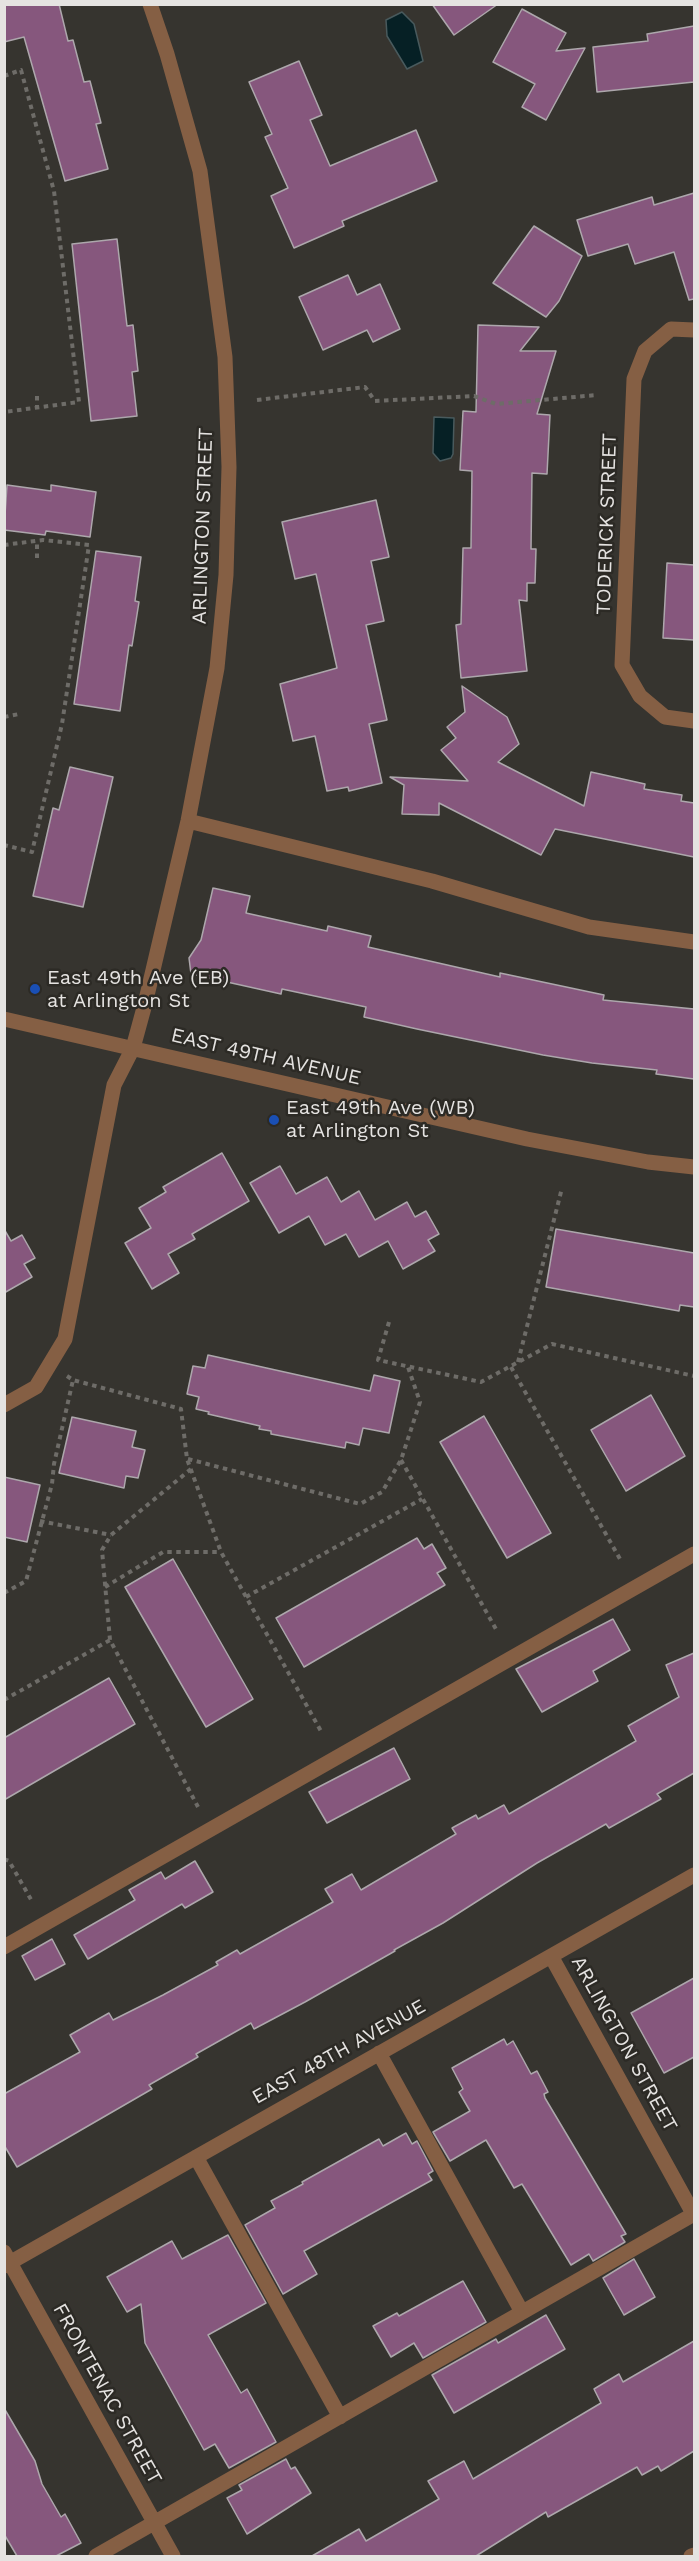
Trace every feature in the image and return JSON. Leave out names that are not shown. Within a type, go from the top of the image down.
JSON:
[{"type":"street","name":"ARLINGTON STREET","points":[[4,1405],[36,1387],[64,1339],[114,1085],[133,1048],[188,821],[217,668],[226,575],[229,467],[225,357],[200,171],[167,54],[150,4]]},
{"type":"street","name":"TODERICK STREET","points":[[694,330],[671,329],[645,351],[634,379],[622,665],[640,696],[665,717],[694,722]]},
{"type":"street","points":[[188,821],[432,881],[589,927],[694,942]]},
{"type":"street","name":"EAST 49TH AVENUE","points":[[4,1019],[527,1139],[648,1162],[694,1167]]},
{"type":"street","points":[[4,1947],[694,1554]]},
{"type":"street","name":"EAST 48TH AVENUE","points":[[6,2260],[196,2157],[694,1875]]},
{"type":"street","name":"ARLINGTON STREET","points":[[551,1956],[694,2215]]},
{"type":"street","points":[[379,2053],[522,2312]]},
{"type":"street","points":[[196,2157],[340,2417]]},
{"type":"street","points":[[96,2556],[694,2215]]},
{"type":"street","name":"FRONTENAC STREET","points":[[6,2260],[173,2556]]},
{"type":"path","points":[[4,76],[21,70],[56,199],[79,402],[37,410],[4,412]]},
{"type":"path","points":[[257,400],[365,387],[375,400],[474,396],[496,404],[597,395]]},
{"type":"path","points":[[37,396],[37,410]]},
{"type":"path","points":[[4,545],[37,541],[88,545],[62,724],[32,852],[4,845]]},
{"type":"path","points":[[37,541],[37,558]]},
{"type":"path","points":[[4,717],[19,714]]},
{"type":"path","points":[[35,989],[37,982]]},
{"type":"path","points":[[518,1362],[562,1188]]},
{"type":"path","points":[[389,1322],[378,1360],[481,1382],[552,1344],[694,1376]]},
{"type":"path","points":[[51,1362],[73,1380],[181,1409],[188,1459],[221,1552],[322,1733]]},
{"type":"path","points":[[188,1459],[360,1504],[382,1492],[401,1460],[420,1402],[408,1366]]},
{"type":"path","points":[[511,1366],[620,1559]]},
{"type":"path","points":[[4,1593],[26,1581],[40,1521],[52,1484],[54,1464],[73,1380]]},
{"type":"path","points":[[401,1460],[497,1631]]},
{"type":"path","points":[[191,1469],[111,1535],[102,1550],[110,1640],[198,1807]]},
{"type":"path","points":[[246,1597],[422,1499]]},
{"type":"path","points":[[40,1521],[111,1535]]},
{"type":"path","points":[[105,1587],[162,1552],[221,1552]]},
{"type":"path","points":[[4,1700],[110,1640]]},
{"type":"path","points":[[4,1859],[9,1861],[33,1903]]},
{"type":"water","points":[[402,12],[414,24],[423,61],[407,69],[387,36],[386,20]]},
{"type":"water","points":[[434,417],[454,418],[453,454],[451,458],[440,461],[433,453]]},
{"type":"building","points":[[4,4],[59,4],[68,41],[73,40],[84,82],[90,81],[101,123],[96,124],[108,169],[65,181],[24,37],[4,42]]},
{"type":"building","points":[[432,4],[498,4],[454,35]]},
{"type":"building","points":[[522,9],[566,33],[556,51],[585,48],[546,120],[522,107],[535,84],[493,62]]},
{"type":"building","points":[[694,26],[694,82],[597,92],[593,47],[648,41],[647,34]]},
{"type":"building","points":[[299,61],[322,115],[310,120],[330,166],[416,130],[437,181],[342,221],[344,226],[294,248],[271,196],[288,188],[265,137],[272,134],[249,82]]},
{"type":"building","points":[[694,193],[694,299],[689,300],[674,252],[635,264],[628,244],[588,256],[577,220],[652,197],[654,205]]},
{"type":"building","points":[[534,226],[582,256],[559,301],[546,317],[493,283]]},
{"type":"building","points":[[117,239],[127,326],[133,325],[138,371],[132,372],[137,416],[91,421],[72,244]]},
{"type":"building","points":[[348,275],[357,295],[380,284],[400,329],[373,342],[367,330],[323,350],[299,297]]},
{"type":"building","points":[[478,325],[539,327],[520,351],[556,351],[537,414],[550,415],[547,474],[532,473],[531,549],[536,549],[535,583],[527,583],[527,601],[519,600],[527,671],[461,678],[456,625],[461,624],[463,548],[471,548],[472,471],[460,470],[463,411],[476,412]]},
{"type":"building","points":[[7,485],[51,491],[51,485],[96,492],[90,537],[46,531],[45,535],[4,530]]},
{"type":"building","points":[[376,500],[389,557],[371,561],[384,621],[366,625],[387,720],[369,724],[382,783],[349,791],[348,787],[327,791],[315,736],[293,741],[280,684],[337,668],[316,574],[295,579],[282,522]]},
{"type":"building","points":[[96,551],[141,557],[135,601],[139,602],[132,646],[129,645],[120,711],[74,704]]},
{"type":"building","points":[[667,563],[694,565],[694,640],[663,638]]},
{"type":"building","points":[[462,686],[507,717],[519,744],[498,762],[584,806],[591,772],[645,784],[644,789],[682,795],[681,801],[694,803],[694,857],[555,829],[541,855],[439,803],[439,815],[402,814],[404,785],[390,777],[468,781],[441,750],[456,738],[447,727],[465,712]]},
{"type":"building","points":[[70,767],[113,777],[83,907],[33,896],[53,808],[59,810]]},
{"type":"building","points":[[213,888],[250,896],[246,913],[327,931],[328,926],[371,936],[368,947],[500,977],[500,973],[604,995],[603,1000],[694,1009],[694,1079],[656,1074],[657,1070],[543,1055],[417,1029],[364,1017],[366,1007],[282,989],[281,994],[191,974],[189,958],[201,940]]},
{"type":"building","points":[[222,1153],[249,1201],[192,1234],[195,1239],[168,1254],[179,1273],[152,1289],[125,1243],[151,1228],[139,1208],[166,1192],[163,1187]]},
{"type":"building","points":[[280,1166],[296,1194],[327,1177],[341,1202],[359,1191],[375,1220],[407,1202],[415,1217],[426,1211],[439,1234],[428,1240],[435,1251],[403,1269],[388,1241],[359,1257],[346,1234],[325,1245],[309,1216],[279,1233],[250,1183]]},
{"type":"building","points":[[4,1229],[11,1241],[22,1235],[35,1258],[24,1264],[32,1277],[4,1293]]},
{"type":"building","points":[[556,1229],[694,1253],[694,1307],[680,1305],[679,1311],[546,1287]]},
{"type":"building","points":[[208,1355],[370,1391],[374,1375],[400,1381],[389,1433],[363,1428],[359,1445],[346,1442],[345,1448],[271,1434],[271,1431],[259,1429],[260,1426],[196,1409],[199,1397],[187,1394],[193,1366],[205,1368]]},
{"type":"building","points":[[651,1395],[685,1456],[626,1491],[591,1430]]},
{"type":"building","points":[[484,1416],[551,1533],[507,1558],[440,1442]]},
{"type":"building","points":[[72,1417],[136,1431],[132,1447],[145,1450],[138,1478],[126,1476],[124,1488],[59,1473]]},
{"type":"building","points":[[4,1477],[40,1485],[27,1542],[4,1537]]},
{"type":"building","points":[[417,1538],[424,1549],[432,1544],[446,1568],[437,1573],[445,1585],[304,1667],[276,1618]]},
{"type":"building","points":[[173,1559],[253,1699],[206,1727],[125,1587]]},
{"type":"building","points":[[613,1619],[630,1650],[593,1671],[598,1681],[542,1712],[516,1669]]},
{"type":"building","points":[[694,1653],[694,1773],[657,1794],[661,1799],[609,1828],[606,1824],[537,1863],[443,1923],[305,2002],[254,2029],[251,2023],[196,2054],[198,2057],[149,2085],[152,2089],[17,2167],[4,2145],[4,2094],[80,2052],[70,2035],[109,2013],[113,2020],[163,1995],[218,1965],[216,1962],[237,1950],[240,1954],[333,1902],[325,1889],[352,1874],[361,1890],[456,1834],[452,1828],[476,1815],[478,1819],[504,1805],[509,1814],[636,1741],[628,1726],[679,1697],[666,1665]]},
{"type":"building","points":[[109,1678],[135,1724],[4,1800],[4,1738]]},
{"type":"building","points":[[394,1748],[410,1779],[327,1823],[309,1792]]},
{"type":"building","points":[[195,1861],[213,1892],[185,1908],[182,1904],[88,1959],[74,1935],[135,1900],[129,1890],[161,1872],[165,1879]]},
{"type":"building","points":[[52,1939],[65,1964],[35,1980],[22,1956]]},
{"type":"building","points":[[694,1978],[694,2057],[664,2073],[631,2013]]},
{"type":"building","points":[[504,2039],[507,2045],[513,2041],[531,2074],[537,2071],[548,2092],[544,2094],[545,2098],[626,2234],[621,2236],[625,2242],[593,2261],[589,2254],[571,2265],[522,2184],[514,2188],[486,2140],[450,2161],[433,2132],[470,2111],[459,2092],[463,2089],[452,2068]]},
{"type":"building","points":[[406,2133],[412,2144],[417,2141],[433,2171],[428,2174],[432,2180],[304,2251],[317,2274],[283,2294],[245,2225],[275,2208],[271,2201],[303,2184],[302,2182],[379,2139],[383,2146]]},
{"type":"building","points":[[228,2235],[266,2303],[208,2335],[241,2393],[247,2389],[276,2442],[229,2468],[215,2444],[204,2450],[145,2343],[141,2304],[127,2312],[107,2277],[172,2241],[182,2259]]},
{"type":"building","points":[[634,2259],[655,2297],[624,2315],[603,2278]]},
{"type":"building","points":[[463,2281],[486,2322],[423,2358],[414,2343],[391,2357],[373,2326],[397,2313],[399,2316]]},
{"type":"building","points":[[546,2315],[565,2349],[454,2413],[432,2375],[496,2339],[498,2343]]},
{"type":"building","points":[[694,2341],[694,2451],[661,2471],[658,2466],[642,2475],[637,2467],[548,2517],[546,2512],[476,2556],[312,2556],[359,2529],[366,2541],[439,2499],[428,2481],[464,2461],[473,2479],[601,2403],[594,2389],[619,2374],[623,2382]]},
{"type":"building","points":[[4,2408],[35,2461],[42,2484],[61,2517],[65,2514],[81,2543],[56,2556],[17,2556],[4,2534]]},
{"type":"building","points":[[286,2459],[291,2469],[295,2467],[311,2493],[247,2534],[227,2498],[242,2490],[239,2485]]},
{"type":"place","name":"East 49th Ave (EB) at Arlington St","points":[[35,989]]},
{"type":"place","name":"East 49th Ave (WB) at Arlington St","points":[[274,1120]]}]
